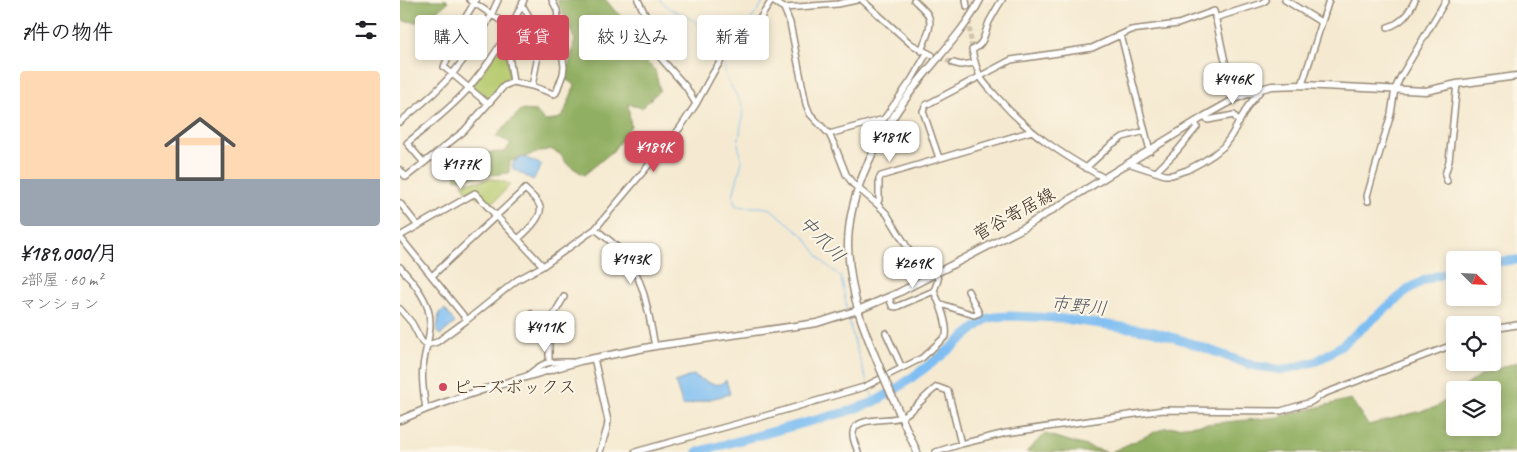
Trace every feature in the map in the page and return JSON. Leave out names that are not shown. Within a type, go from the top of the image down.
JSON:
[{"type":"main road","points":[[917,452],[882,373],[858,310],[848,246],[850,220],[858,188],[871,158],[899,109],[967,22],[980,0]]},
{"type":"main road","name":"菅谷寄居線","points":[[400,420],[426,409],[577,362],[655,346],[817,322],[858,310],[889,297],[1022,228],[1205,116],[1237,98],[1261,89],[1272,86],[1302,86],[1426,91],[1457,84],[1517,76]]},
{"type":"street","points":[[400,122],[438,89],[452,74],[492,15],[498,0]]},
{"type":"street","points":[[516,15],[524,0]]},
{"type":"street","points":[[400,170],[406,177],[464,131],[504,86],[513,82],[556,93],[564,67],[557,10],[552,0]]},
{"type":"street","points":[[638,0],[648,18],[652,43],[659,56],[686,86],[696,104]]},
{"type":"street","points":[[427,346],[437,342],[517,280],[543,266],[595,229],[680,128],[728,50],[759,20],[772,0],[784,8],[790,23],[806,104],[810,114],[829,134],[846,174],[853,184],[886,214],[912,255],[936,273],[938,280],[934,291],[896,307],[892,306],[889,297]]},
{"type":"street","points":[[784,8],[838,4],[858,0]]},
{"type":"street","points":[[829,134],[884,119],[929,54],[921,51],[901,36],[862,0]]},
{"type":"street","points":[[914,0],[928,15],[929,19],[921,51]]},
{"type":"street","points":[[1002,0],[989,21],[984,41],[972,50],[975,63],[985,83],[1004,106],[1032,131],[1066,156],[1104,178]]},
{"type":"street","points":[[1215,18],[1266,0]]},
{"type":"street","points":[[1285,0],[1321,22]]},
{"type":"street","points":[[1302,86],[1329,0]]},
{"type":"street","points":[[1388,27],[1405,18],[1415,0]]},
{"type":"street","points":[[1368,201],[1367,196],[1391,114],[1395,89],[1446,0]]},
{"type":"street","points":[[488,104],[444,67],[456,33],[474,1],[497,18]]},
{"type":"street","points":[[521,6],[530,18],[536,52],[536,68],[532,86]]},
{"type":"street","points":[[939,158],[923,113],[926,105],[1011,60],[1092,48],[1131,30],[1178,24],[1214,11],[1228,75],[1237,98]]},
{"type":"street","points":[[1121,34],[1150,150]]},
{"type":"street","points":[[424,163],[407,143],[450,107],[468,88],[497,48]]},
{"type":"street","points":[[510,60],[513,82]]},
{"type":"street","points":[[953,63],[961,65],[975,63]]},
{"type":"street","points":[[1446,181],[1445,176],[1449,161],[1457,84]]},
{"type":"street","points":[[1128,164],[1165,175],[1172,175],[1202,162],[1223,147],[1248,106],[1261,89]]},
{"type":"street","points":[[1205,116],[1208,120],[1234,115],[1239,123]]},
{"type":"street","points":[[1156,172],[1197,127],[1195,122]]},
{"type":"street","points":[[877,204],[879,200],[879,179],[881,176],[1032,131]]},
{"type":"street","points":[[1086,168],[1110,145],[1123,137],[1145,131]]},
{"type":"street","points":[[432,276],[525,189],[541,209],[540,214],[532,225],[518,240]]},
{"type":"street","points":[[467,320],[400,236],[475,193],[543,266]]},
{"type":"street","points":[[400,203],[418,226]]},
{"type":"street","points":[[595,229],[622,252],[635,269],[645,298],[655,346]]},
{"type":"street","points":[[400,268],[419,290],[428,308],[430,324],[422,380],[426,409]]},
{"type":"street","points":[[635,452],[864,387],[922,358],[946,336],[947,327],[941,312],[941,304],[934,291]]},
{"type":"street","points":[[941,304],[974,315],[979,313],[968,291]]},
{"type":"street","points":[[549,362],[549,323],[564,298]]},
{"type":"street","points":[[400,308],[412,323],[422,342],[427,346]]},
{"type":"street","points":[[531,314],[549,341]]},
{"type":"street","points":[[1501,328],[1517,325]]},
{"type":"street","points":[[886,333],[902,368]]},
{"type":"street","points":[[937,452],[1006,433],[1164,410],[1282,411],[1311,402],[1323,394],[1446,347]]},
{"type":"street","points":[[594,358],[608,421],[600,452]]},
{"type":"street","points":[[526,377],[541,364],[549,362],[577,362]]},
{"type":"street","points":[[858,452],[852,435],[855,427],[865,422],[901,417],[937,387],[948,391],[961,444]]},
{"type":"green space","points":[[400,0],[447,0],[448,2],[432,15],[415,15],[415,22],[404,21],[400,17]]},
{"type":"green space","points":[[557,0],[606,0],[620,15],[579,15],[579,60],[644,60],[655,70],[660,90],[642,108],[628,104],[631,126],[613,151],[584,175],[567,164],[560,154],[550,149],[510,161],[509,173],[456,179],[454,170],[460,160],[468,153],[505,152],[511,143],[496,136],[521,110],[536,111],[545,121],[555,120],[563,116],[575,85],[565,79],[575,40],[569,27],[569,15],[564,15]]},
{"type":"green space","points":[[497,51],[497,60],[507,60],[510,79],[488,101],[485,101],[472,87]]},
{"type":"green space","points":[[489,178],[511,184],[490,206],[466,190],[463,185],[465,182],[481,181]]},
{"type":"green space","points":[[1517,362],[1517,452],[1111,452],[1164,428],[1278,417],[1351,399],[1368,425],[1437,407],[1446,400],[1446,436],[1501,436],[1501,381],[1472,381],[1482,374],[1491,371],[1501,371],[1501,367]]},
{"type":"green space","points":[[1045,434],[1107,452],[1026,452]]},
{"type":"water","points":[[524,157],[542,165],[533,180],[513,169],[514,161]]},
{"type":"water","points":[[445,309],[455,323],[440,335],[437,332],[439,313]]},
{"type":"water","points":[[693,375],[715,384],[726,380],[730,394],[683,406],[675,382]]},
{"type":"waterway","points":[[660,0],[671,9],[697,23]]},
{"type":"waterway","name":"中爪川","points":[[754,15],[765,0]]},
{"type":"waterway","name":"中爪川","points":[[724,60],[725,73],[743,110],[738,144],[742,161],[733,196],[735,205],[771,209],[804,236],[822,261],[841,277],[847,310]]},
{"type":"waterway","name":"市野川","points":[[1501,261],[1517,260]]},
{"type":"waterway","name":"市野川","points":[[697,452],[849,411],[874,402],[892,392],[940,357],[986,319],[1009,316],[1057,318],[1151,331],[1254,366],[1284,370],[1317,361],[1341,346],[1410,288],[1425,280],[1446,273]]},
{"type":"waterway","name":"中爪川","points":[[848,317],[867,382]]},
{"type":"waterway","name":"中爪川","points":[[869,386],[874,402]]},
{"type":"tunnel","points":[[967,6],[972,50]]},
{"type":"tunnel","points":[[932,55],[953,63]]},
{"type":"place","name":"ピーズボックス","points":[[443,387]]}]
